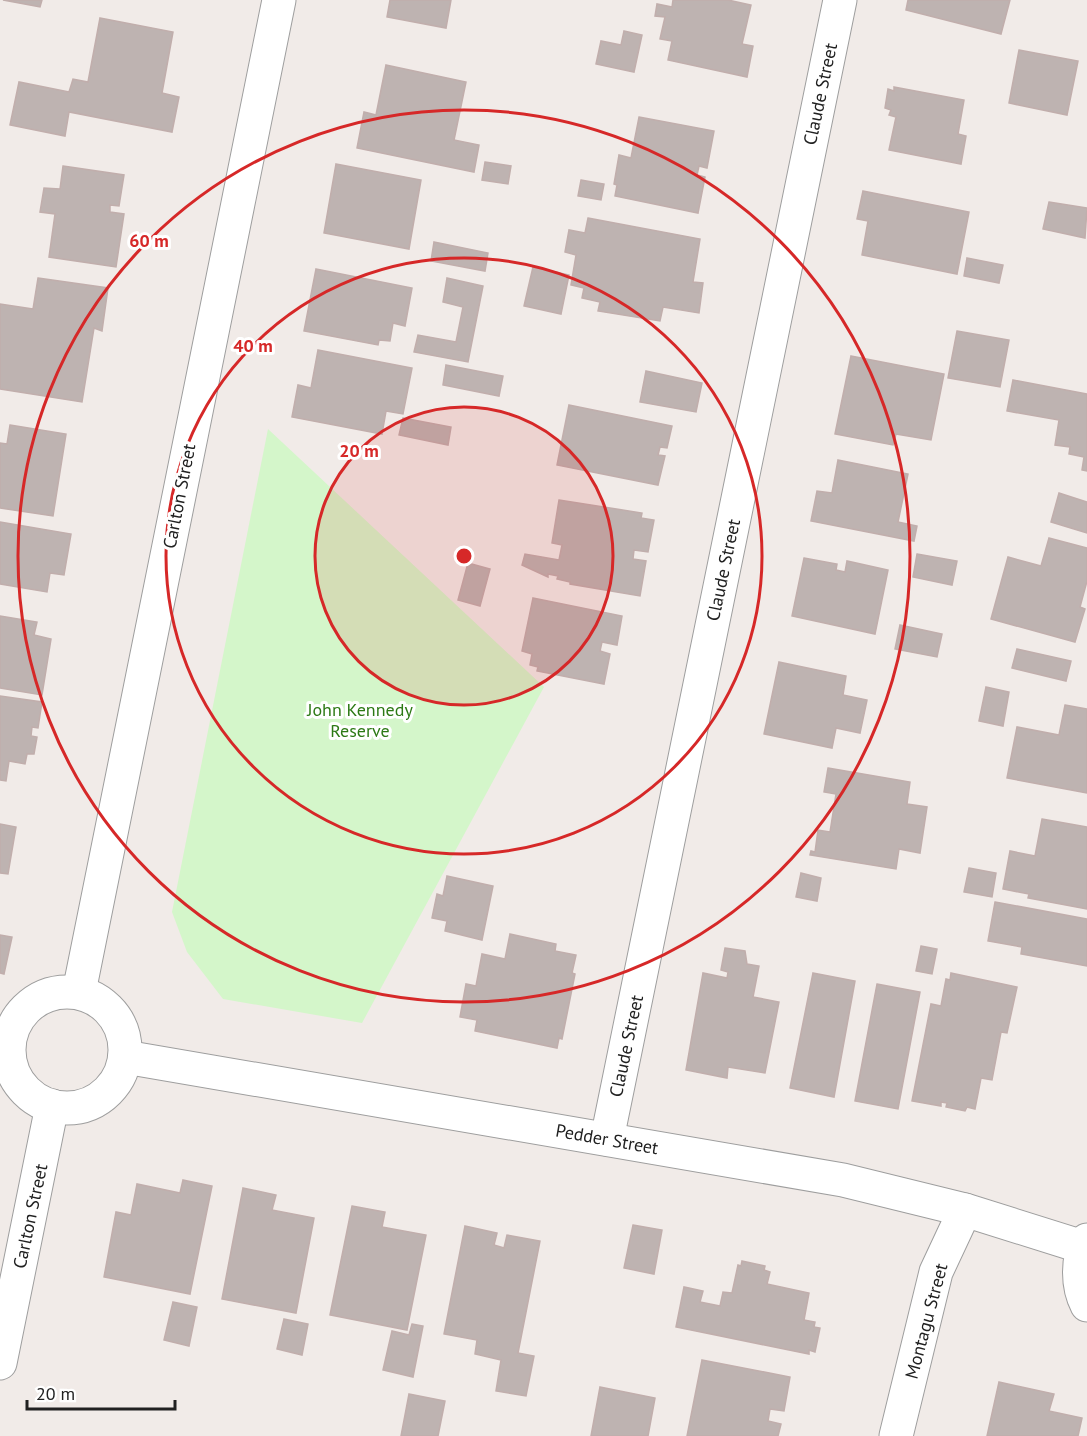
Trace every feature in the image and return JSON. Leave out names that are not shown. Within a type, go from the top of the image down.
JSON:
[{"type":"street","name":"Carlton Street","points":[[79,992],[279,0]]},
{"type":"street","name":"Claude Street","points":[[608,1140],[840,0]]},
{"type":"street","points":[[79,992],[95,998],[109,1009],[122,1031],[125,1057],[117,1080],[100,1098],[69,1108],[52,1106],[36,1099],[23,1087],[14,1072],[5,1038],[35,1002],[49,994],[79,992]]},
{"type":"street","name":"Pedder Street","points":[[125,1057],[843,1180],[1085,1243]]},
{"type":"street","name":"Carlton Street","points":[[0,1363],[52,1106]]},
{"type":"street","name":"Montagu Street","points":[[896,1436],[936,1272],[965,1210]]},
{"type":"street","points":[[1085,1243],[1079,1272],[1083,1297],[1087,1305]]},
{"type":"green space","name":"John Kennedy Reserve","points":[[268,429],[544,687],[362,1023],[223,999],[187,952],[172,912]]},
{"type":"building","points":[[3,0],[42,0],[40,7]]},
{"type":"building","points":[[390,0],[451,0],[446,28],[387,17]]},
{"type":"building","points":[[673,0],[728,0],[751,5],[742,44],[753,46],[747,77],[668,60],[672,41],[660,39],[665,17],[655,16],[657,4],[672,7]]},
{"type":"building","points":[[908,0],[1010,0],[1001,34],[906,10]]},
{"type":"building","points":[[100,18],[173,32],[162,93],[179,97],[172,132],[69,112],[65,136],[10,125],[19,82],[69,92],[73,79],[88,82]]},
{"type":"building","points":[[624,31],[642,35],[634,72],[596,64],[601,41],[621,45]]},
{"type":"building","points":[[1019,50],[1078,61],[1067,115],[1009,103]]},
{"type":"building","points":[[386,65],[466,82],[454,140],[479,145],[474,172],[357,148],[364,112],[376,115]]},
{"type":"building","points":[[894,87],[964,100],[958,134],[966,136],[961,164],[889,150],[896,117],[889,115],[891,110],[885,108],[888,89],[894,91]]},
{"type":"building","points":[[639,117],[714,131],[707,168],[699,166],[697,175],[705,177],[698,213],[615,196],[617,185],[614,184],[619,155],[631,158]]},
{"type":"building","points":[[485,162],[511,166],[508,184],[482,180]]},
{"type":"building","points":[[336,164],[421,180],[409,249],[324,233]]},
{"type":"building","points":[[63,166],[124,175],[119,206],[110,205],[110,212],[124,214],[116,267],[49,257],[55,214],[40,212],[44,188],[60,189]]},
{"type":"building","points":[[581,180],[604,184],[601,200],[578,196]]},
{"type":"building","points":[[863,191],[969,212],[957,274],[862,255],[868,221],[857,219]]},
{"type":"building","points":[[1049,202],[1087,208],[1085,238],[1043,229]]},
{"type":"building","points":[[588,218],[700,239],[693,282],[703,283],[699,313],[663,307],[660,321],[598,311],[600,302],[582,298],[584,288],[571,285],[576,255],[565,252],[569,230],[585,233]]},
{"type":"building","points":[[434,242],[488,253],[485,271],[431,261]]},
{"type":"building","points":[[967,258],[1003,265],[999,283],[964,276]]},
{"type":"building","points":[[533,267],[569,275],[561,314],[524,306]]},
{"type":"building","points":[[316,269],[412,288],[405,326],[393,323],[390,341],[379,340],[378,345],[304,331]]},
{"type":"building","points":[[38,278],[108,288],[102,331],[94,328],[82,402],[0,389],[0,304],[33,309]]},
{"type":"building","points":[[447,278],[483,286],[468,362],[414,352],[418,335],[456,342],[463,307],[443,302]]},
{"type":"building","points":[[957,331],[1009,340],[1000,387],[948,378]]},
{"type":"building","points":[[318,350],[412,368],[403,414],[386,411],[382,434],[292,417],[298,385],[311,388]]},
{"type":"building","points":[[851,356],[944,374],[931,440],[896,434],[893,445],[835,434]]},
{"type":"building","points":[[446,365],[503,376],[499,396],[443,385]]},
{"type":"building","points":[[646,371],[702,383],[696,412],[640,402]]},
{"type":"building","points":[[1013,380],[1087,394],[1087,471],[1082,470],[1084,457],[1069,454],[1070,447],[1055,445],[1059,420],[1007,411]]},
{"type":"building","points":[[569,405],[672,426],[667,448],[660,447],[658,455],[665,456],[658,485],[557,465]]},
{"type":"building","points":[[403,418],[451,427],[448,445],[399,435]]},
{"type":"building","points":[[10,425],[66,434],[53,516],[0,508],[0,443],[7,444]]},
{"type":"building","points":[[838,460],[908,474],[898,522],[917,526],[914,541],[811,521],[817,491],[832,493]]},
{"type":"building","points":[[1059,493],[1087,502],[1087,533],[1051,522]]},
{"type":"building","points":[[559,500],[642,513],[641,518],[654,520],[648,552],[634,550],[633,559],[646,561],[640,596],[570,584],[570,582],[557,579],[558,576],[548,574],[548,577],[522,565],[525,554],[559,560],[562,545],[552,543]]},
{"type":"building","points":[[0,522],[71,534],[64,575],[50,573],[47,592],[0,584]]},
{"type":"building","points":[[1049,538],[1087,548],[1087,581],[1080,607],[1085,609],[1075,642],[991,619],[1008,557],[1041,566]]},
{"type":"building","points":[[917,554],[957,561],[952,585],[913,577]]},
{"type":"building","points":[[804,558],[837,564],[836,570],[845,572],[847,561],[888,570],[875,634],[792,616]]},
{"type":"building","points":[[468,563],[490,569],[480,606],[458,600]]},
{"type":"building","points":[[533,598],[622,616],[617,645],[602,642],[600,651],[610,654],[604,684],[537,671],[538,667],[530,665],[532,654],[522,651]]},
{"type":"building","points":[[0,616],[37,622],[34,635],[51,639],[42,695],[0,688]]},
{"type":"building","points":[[900,625],[942,634],[937,657],[895,649]]},
{"type":"building","points":[[1017,649],[1071,661],[1066,681],[1012,668]]},
{"type":"building","points":[[779,662],[846,676],[843,695],[867,700],[860,733],[836,728],[832,748],[764,734]]},
{"type":"building","points":[[986,687],[1009,692],[1003,726],[979,721]]},
{"type":"building","points":[[0,696],[42,702],[38,728],[32,727],[31,736],[37,737],[34,754],[27,754],[25,764],[9,761],[6,781],[0,780]]},
{"type":"building","points":[[1065,705],[1087,709],[1087,793],[1007,778],[1017,727],[1059,735]]},
{"type":"building","points":[[828,768],[910,782],[907,804],[927,807],[920,853],[899,849],[896,869],[810,855],[811,851],[815,852],[818,830],[830,832],[836,794],[824,792]]},
{"type":"building","points":[[1042,819],[1087,827],[1087,909],[1028,898],[1029,894],[1003,889],[1010,851],[1035,856]]},
{"type":"building","points":[[0,824],[16,827],[8,874],[0,873]]},
{"type":"building","points":[[969,868],[996,873],[992,897],[964,892]]},
{"type":"building","points":[[801,873],[821,878],[817,901],[796,897]]},
{"type":"building","points":[[447,876],[493,886],[482,940],[445,931],[447,921],[432,918],[437,894],[443,896]]},
{"type":"building","points":[[995,902],[1087,919],[1087,966],[1021,954],[1022,947],[988,941]]},
{"type":"building","points":[[510,934],[556,944],[555,951],[576,955],[572,973],[575,974],[562,1039],[559,1038],[557,1048],[475,1031],[477,1020],[460,1017],[466,984],[476,986],[482,954],[505,959]]},
{"type":"building","points":[[0,935],[12,937],[4,974],[0,973]]},
{"type":"building","points":[[921,946],[937,949],[932,974],[916,971]]},
{"type":"building","points":[[725,948],[745,951],[747,964],[759,966],[753,997],[779,1002],[765,1073],[728,1067],[727,1078],[686,1070],[703,973],[727,978],[728,972],[721,970]]},
{"type":"building","points":[[813,973],[855,981],[834,1097],[790,1088]]},
{"type":"building","points":[[951,973],[1017,987],[1007,1033],[1001,1032],[992,1080],[981,1078],[975,1109],[967,1107],[965,1111],[946,1107],[947,1103],[941,1102],[941,1106],[912,1101],[931,1004],[941,1006],[946,979],[950,980]]},
{"type":"building","points":[[877,984],[920,992],[898,1109],[855,1101]]},
{"type":"building","points":[[183,1180],[212,1186],[190,1294],[104,1277],[116,1212],[131,1215],[137,1184],[180,1193]]},
{"type":"building","points":[[243,1188],[276,1195],[272,1210],[314,1218],[296,1313],[222,1299]]},
{"type":"building","points":[[352,1206],[385,1212],[382,1227],[426,1235],[407,1330],[330,1315]]},
{"type":"building","points":[[633,1225],[662,1230],[654,1274],[624,1268]]},
{"type":"building","points":[[465,1226],[497,1233],[494,1245],[504,1248],[507,1235],[540,1241],[518,1353],[534,1356],[526,1396],[496,1391],[501,1360],[475,1354],[477,1340],[444,1334]]},
{"type":"building","points":[[742,1261],[765,1266],[764,1270],[770,1272],[767,1284],[809,1293],[804,1320],[815,1322],[814,1327],[820,1328],[815,1352],[809,1350],[809,1354],[676,1327],[684,1287],[703,1291],[700,1302],[720,1306],[723,1292],[732,1293],[738,1265],[741,1266]]},
{"type":"building","points":[[173,1302],[197,1307],[189,1346],[164,1340]]},
{"type":"building","points":[[284,1319],[308,1324],[302,1355],[277,1349]]},
{"type":"building","points":[[412,1324],[423,1326],[413,1377],[383,1370],[392,1331],[409,1335]]},
{"type":"building","points":[[702,1360],[790,1377],[784,1411],[770,1409],[768,1421],[781,1424],[778,1436],[687,1436]]},
{"type":"building","points":[[999,1382],[1054,1394],[1049,1411],[1082,1418],[1078,1436],[987,1436]]},
{"type":"building","points":[[600,1387],[655,1398],[648,1436],[591,1436]]},
{"type":"building","points":[[409,1394],[445,1401],[438,1436],[401,1436]]}]
